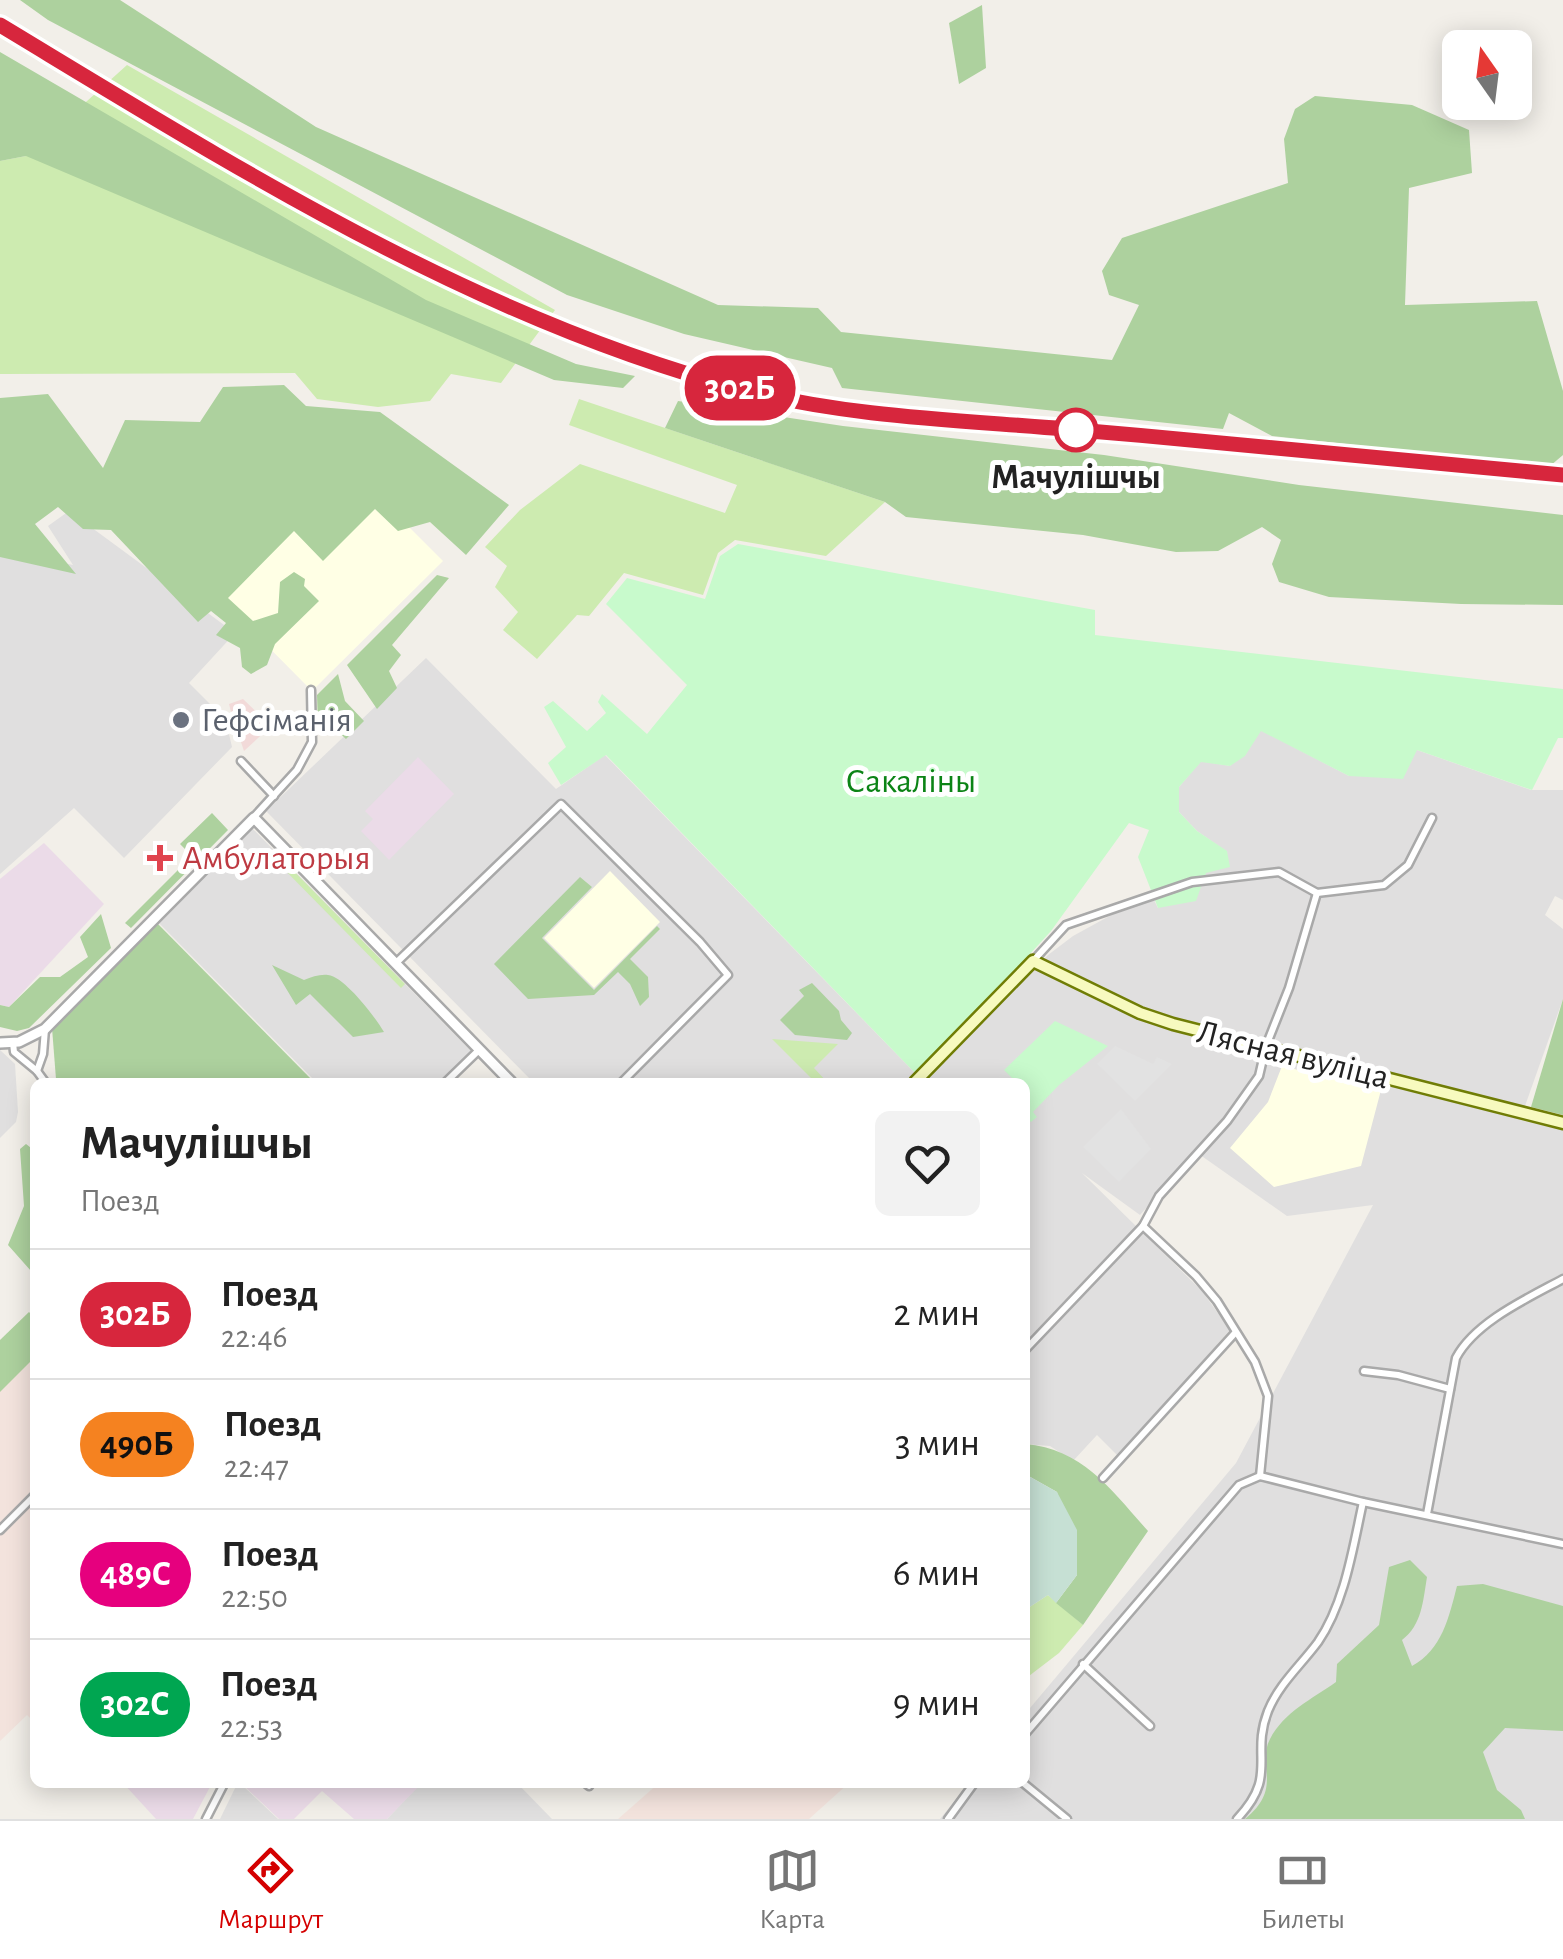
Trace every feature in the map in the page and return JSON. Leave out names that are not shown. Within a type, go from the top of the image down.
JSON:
[{"type":"main road","name":"Лясная вуліца","points":[[1033,961],[1140,1013],[1563,1122]]},
{"type":"main road","points":[[920,1078],[1033,961]]},
{"type":"street","points":[[0,1042],[13,1044],[44,1029],[274,796],[296,770],[312,742],[311,690]]},
{"type":"street","points":[[241,760],[274,796]]},
{"type":"street","points":[[396,962],[561,804],[700,942],[728,975],[626,1078]]},
{"type":"street","points":[[254,818],[507,1078]]},
{"type":"street","points":[[1033,961],[1066,925],[1192,882],[1279,872],[1317,893],[1384,885],[1408,866],[1432,818]]},
{"type":"street","points":[[1030,1345],[1143,1226],[1159,1196],[1238,1106],[1262,1068],[1317,893]]},
{"type":"street","points":[[37,1071],[43,1054],[44,1029]]},
{"type":"street","points":[[13,1044],[14,1052],[42,1078]]},
{"type":"street","points":[[450,1078],[479,1050]]},
{"type":"street","points":[[1143,1226],[1196,1276],[1255,1362],[1268,1396],[1260,1476]]},
{"type":"street","points":[[1427,1514],[1456,1358],[1464,1344],[1492,1322],[1563,1279]]},
{"type":"street","points":[[1103,1478],[1235,1333]]},
{"type":"street","points":[[1364,1371],[1398,1375],[1450,1389]]},
{"type":"street","points":[[1030,1729],[1239,1485],[1260,1476],[1362,1502],[1563,1544]]},
{"type":"street","points":[[0,1530],[30,1500]]},
{"type":"street","points":[[1237,1819],[1256,1798],[1262,1778],[1261,1752],[1267,1714],[1289,1676],[1319,1640],[1335,1608],[1362,1502]]},
{"type":"street","points":[[1083,1664],[1150,1726]]},
{"type":"street","points":[[206,1819],[221,1788]]},
{"type":"street","points":[[948,1819],[971,1788]]},
{"type":"street","points":[[1029,1788],[1067,1819]]},
{"type":"shaded area","points":[[343,461],[443,561],[312,691],[213,591]]},
{"type":"shaded area","points":[[69,511],[235,633],[189,683],[218,712],[232,747],[124,858],[74,808],[0,874],[0,550],[73,565],[48,526]]},
{"type":"shaded area","points":[[426,658],[556,789],[605,755],[918,1076],[529,1078],[266,811]]},
{"type":"shaded area","points":[[243,699],[271,726],[244,751],[234,721],[239,719],[229,704]]},
{"type":"shaded area","points":[[1261,730],[1349,776],[1417,750],[1531,790],[1563,790],[1563,900],[1555,896],[1545,915],[1563,929],[1563,999],[1520,1120],[1563,1130],[1563,1819],[940,1819],[965,1788],[1030,1788],[1030,1708],[1236,1463],[1373,1205],[1287,1216],[1196,1152],[1140,1215],[1082,1173],[1202,1291],[1230,1330],[1118,1456],[1097,1435],[1073,1461],[1050,1446],[1030,1444],[1030,1078],[925,1078],[1048,955],[1073,936],[1115,913],[1154,900],[1158,908],[1206,872],[1226,851],[1197,831],[1179,812],[1179,787],[1201,761],[1230,766]]},
{"type":"shaded area","points":[[418,757],[454,794],[389,860],[361,831],[373,819],[365,811]]},
{"type":"shaded area","points":[[249,825],[473,1053],[448,1078],[312,1078],[155,919]]},
{"type":"shaded area","points":[[44,843],[104,904],[9,1007],[0,1005],[0,879]]},
{"type":"shaded area","points":[[610,871],[660,922],[594,988],[544,938]]},
{"type":"shaded area","points":[[1115,1046],[1153,1064],[1157,1057],[1172,1064],[1135,1101],[1097,1064]]},
{"type":"shaded area","points":[[0,1050],[15,1064],[18,1112],[16,1122],[0,1138]]},
{"type":"shaded area","points":[[1282,1066],[1381,1090],[1361,1166],[1274,1187],[1230,1148],[1268,1102]]},
{"type":"shaded area","points":[[1121,1109],[1151,1149],[1119,1182],[1083,1147]]},
{"type":"shaded area","points":[[30,1324],[30,1718],[27,1715],[0,1741],[0,1361]]},
{"type":"shaded area","points":[[1030,1477],[1057,1492],[1077,1530],[1077,1575],[1056,1603],[1048,1595],[1030,1607]]},
{"type":"shaded area","points":[[128,1788],[209,1788],[193,1819],[156,1819]]},
{"type":"shaded area","points":[[235,1788],[245,1788],[278,1819],[220,1819]]},
{"type":"shaded area","points":[[246,1788],[417,1788],[387,1819],[354,1819],[322,1791],[294,1819],[279,1819]]},
{"type":"shaded area","points":[[416,1788],[522,1788],[552,1819],[387,1819]]},
{"type":"shaded area","points":[[653,1788],[843,1788],[809,1819],[618,1819]]},
{"type":"green space","points":[[20,0],[120,0],[316,127],[718,305],[818,308],[841,332],[1112,360],[1139,305],[1109,295],[1102,271],[1122,238],[1288,183],[1284,139],[1295,109],[1315,96],[1412,105],[1469,130],[1472,173],[1409,188],[1405,305],[1537,301],[1563,391],[1563,455],[1550,466],[1272,436],[1229,413],[1223,429],[842,388],[832,368],[684,334],[567,295],[48,20]]},
{"type":"green space","points":[[982,5],[986,68],[959,84],[949,23]]},
{"type":"green space","points":[[0,52],[426,300],[576,364],[635,376],[623,388],[554,380],[26,156],[0,161]]},
{"type":"green space","points":[[127,65],[555,310],[501,383],[451,374],[430,401],[378,407],[317,399],[295,373],[0,374],[0,161],[26,156]]},
{"type":"green space","points":[[284,385],[306,406],[380,412],[509,505],[466,555],[430,522],[398,531],[375,509],[323,561],[294,531],[228,598],[253,621],[278,613],[280,582],[294,572],[305,579],[304,586],[319,601],[275,644],[267,665],[251,674],[242,667],[240,648],[216,635],[226,623],[211,611],[198,622],[111,530],[83,529],[58,507],[35,524],[76,574],[0,557],[0,398],[48,394],[103,468],[125,420],[200,422],[223,387]]},
{"type":"green space","points":[[579,399],[885,502],[826,556],[735,540],[718,553],[703,595],[624,573],[589,616],[577,615],[537,659],[503,630],[518,612],[495,587],[507,566],[485,547],[520,510],[580,464],[725,513],[737,485],[569,425]]},
{"type":"green space","points":[[678,401],[843,426],[1104,455],[1299,485],[1563,515],[1563,605],[1329,597],[1279,582],[1272,564],[1281,540],[1262,527],[1218,551],[1176,552],[1083,535],[906,517],[885,502],[665,428]]},
{"type":"green space","name":"Сакаліны","points":[[738,544],[1095,610],[1095,635],[1563,689],[1563,738],[1558,738],[1532,790],[1417,750],[1403,779],[1349,776],[1261,731],[1245,756],[1230,766],[1201,762],[1179,787],[1179,812],[1197,831],[1227,851],[1230,867],[1206,873],[1196,901],[1158,908],[1138,857],[1149,830],[1129,823],[1051,931],[918,1076],[606,755],[561,785],[548,763],[566,747],[544,707],[553,701],[587,731],[606,713],[598,702],[602,694],[647,734],[687,685],[606,604],[627,578],[705,599],[720,556]]},
{"type":"green space","points":[[437,575],[449,578],[392,645],[401,655],[389,671],[397,688],[377,709],[347,665]]},
{"type":"green space","points":[[338,674],[345,701],[364,721],[346,739],[331,725],[323,730],[318,726],[317,695]]},
{"type":"green space","points":[[212,813],[228,830],[131,928],[125,923],[192,856],[180,844]]},
{"type":"green space","points":[[278,855],[405,984],[401,988],[274,859]]},
{"type":"green space","points":[[580,877],[592,887],[542,938],[594,990],[657,926],[660,929],[630,959],[648,977],[649,997],[640,1006],[630,984],[618,972],[594,995],[528,999],[494,964]]},
{"type":"green space","points":[[101,914],[111,948],[29,1028],[17,1031],[0,1027],[0,1005],[9,1007],[40,977],[60,977],[88,957],[80,937]]},
{"type":"green space","points":[[156,922],[310,1078],[56,1078],[52,1028]]},
{"type":"green space","points":[[272,965],[304,980],[322,975],[335,977],[359,999],[384,1032],[353,1037],[310,994],[296,1005]]},
{"type":"green space","points":[[812,983],[839,1011],[852,1033],[847,1040],[795,1035],[780,1020],[804,996],[799,990]]},
{"type":"green space","points":[[1563,999],[1563,1115],[1531,1107]]},
{"type":"green space","points":[[1055,1021],[1108,1046],[1059,1085],[1033,1112],[1037,1117],[1031,1122],[1030,1078],[1012,1078],[1004,1070]]},
{"type":"green space","points":[[772,1039],[838,1044],[814,1068],[823,1078],[811,1078]]},
{"type":"green space","points":[[26,1144],[30,1147],[30,1270],[8,1245],[24,1206],[20,1149]]},
{"type":"green space","points":[[30,1313],[30,1362],[0,1392],[0,1340]]},
{"type":"green space","points":[[1030,1445],[1064,1454],[1080,1463],[1109,1487],[1148,1531],[1083,1625],[1056,1603],[1077,1575],[1057,1492],[1030,1477]]},
{"type":"green space","points":[[1410,1560],[1427,1577],[1418,1620],[1402,1640],[1412,1666],[1437,1642],[1457,1586],[1483,1584],[1563,1606],[1563,1731],[1505,1728],[1483,1752],[1497,1790],[1521,1810],[1525,1819],[1245,1819],[1263,1797],[1267,1749],[1276,1729],[1299,1707],[1336,1682],[1337,1664],[1379,1625],[1389,1567]]},
{"type":"green space","points":[[1048,1595],[1083,1625],[1059,1653],[1030,1675],[1030,1607]]},
{"type":"railway","points":[[0,19],[422,262],[545,319],[677,366],[866,407],[1563,470]]},
{"type":"train","name":"302Б","points":[[0,25],[151,116],[420,267],[559,330],[678,371],[828,406],[906,416],[1563,475]]},
{"type":"place","name":"Мачулішчы","points":[[1076,430]]},
{"type":"place","name":"Гефсіманія","points":[[181,720]]},
{"type":"place","name":"Амбулаторыя","points":[[160,858]]}]
